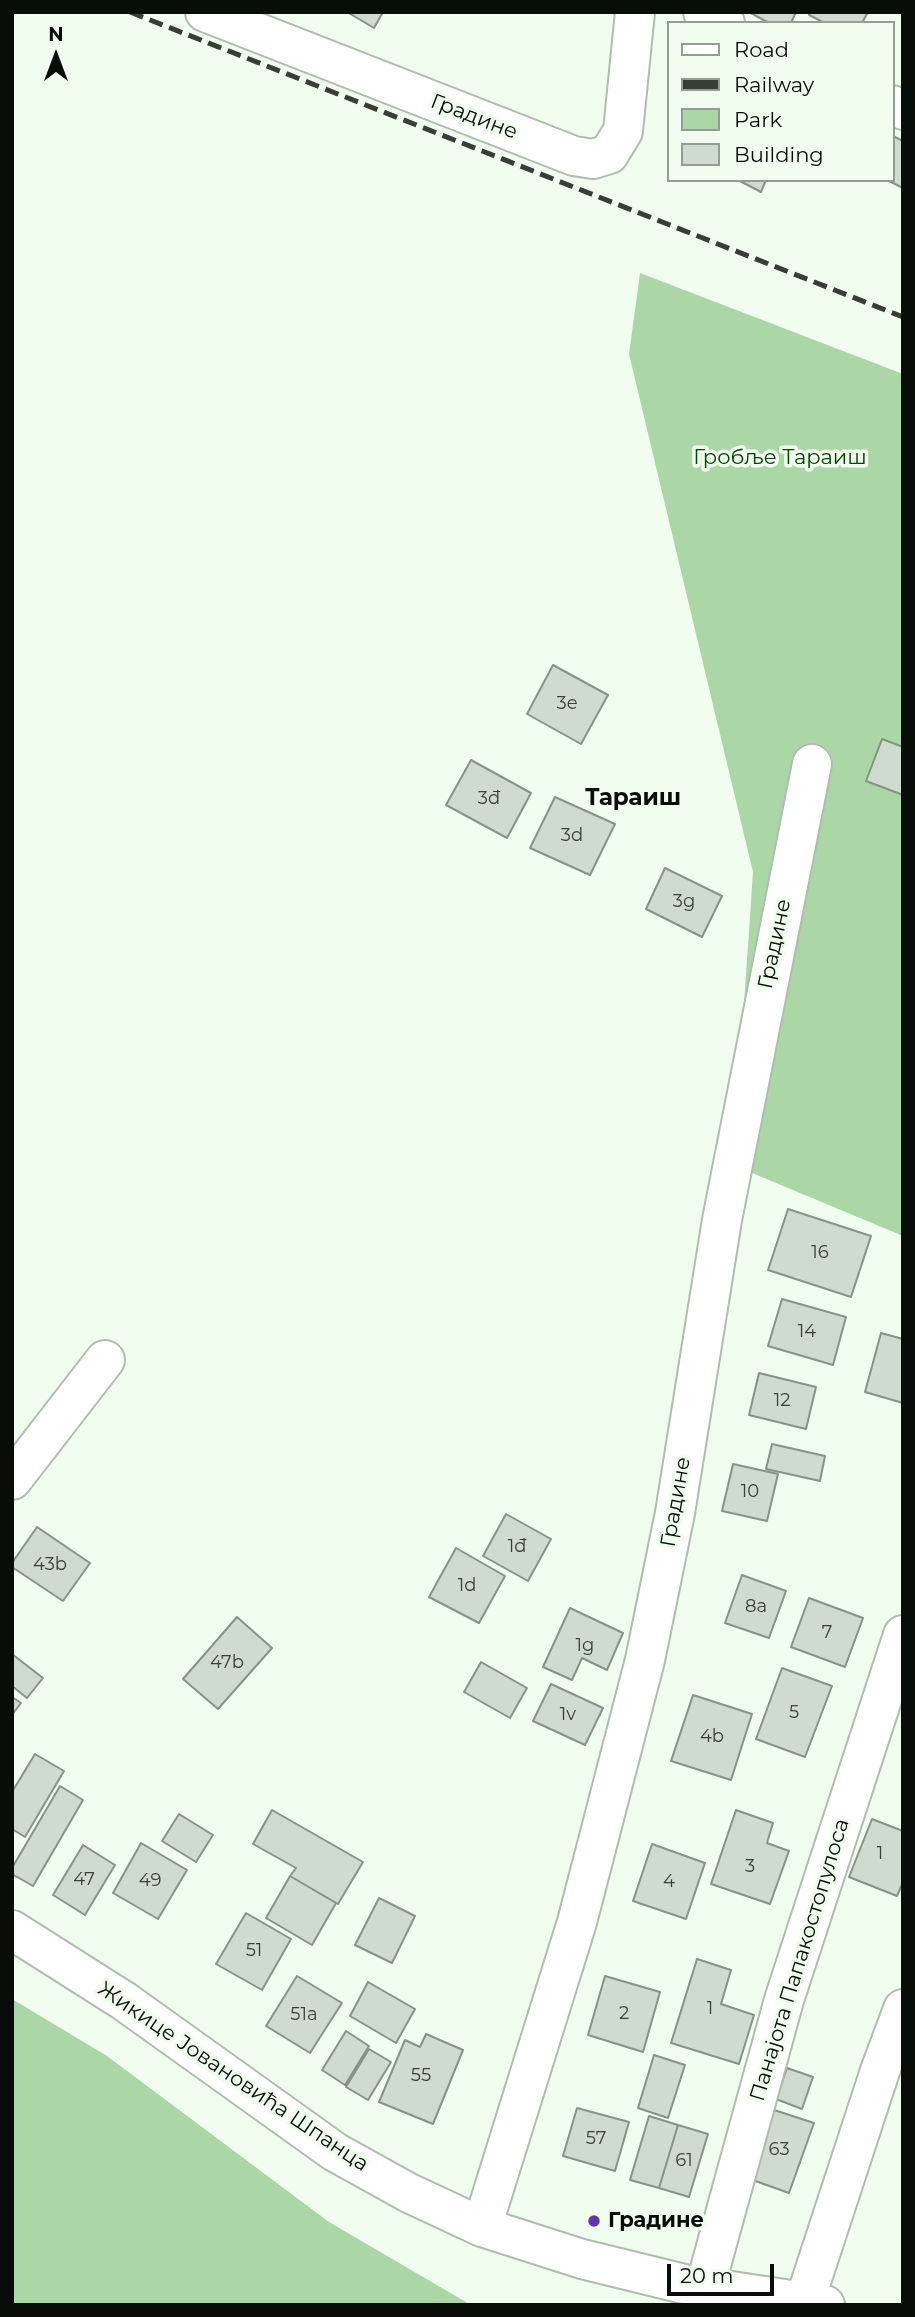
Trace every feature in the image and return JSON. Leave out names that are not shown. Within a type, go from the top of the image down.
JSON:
[{"type":"street","name":"Градине","points":[[205,12],[574,156],[593,159],[609,154],[623,131],[635,12]]},
{"type":"street","points":[[703,12],[721,21]]},
{"type":"street","name":"Градине","points":[[482,2227],[577,1922],[645,1660],[675,1513],[722,1220],[812,764]]},
{"type":"street","points":[[12,1480],[105,1360]]},
{"type":"street","name":"Панајота Папакостопулоса","points":[[689,2292],[903,1635]]},
{"type":"street","name":"Жикице Јовановића Шпанца","points":[[12,1930],[124,2001],[335,2152],[409,2193],[482,2227],[689,2292],[815,2303]]},
{"type":"street","points":[[815,2303],[880,2071],[903,2009]]},
{"type":"green space","name":"Гробље Тараиш","points":[[640,273],[903,374],[903,1236],[733,1165],[753,872],[629,354]]},
{"type":"green space","points":[[12,1999],[107,2056],[329,2222],[471,2305],[12,2305]]},
{"type":"building","points":[[347,12],[383,12],[374,28]]},
{"type":"building","points":[[749,12],[796,12],[792,21],[765,21]]},
{"type":"building","points":[[810,12],[868,12],[863,21],[821,21],[809,15]]},
{"type":"building","points":[[894,136],[903,141],[903,188],[891,182],[894,182]]},
{"type":"building","points":[[742,182],[765,182],[761,192]]},
{"type":"building","points":[[553,665],[608,695],[581,744],[527,714]]},
{"type":"building","points":[[882,739],[903,747],[903,795],[866,781]]},
{"type":"building","points":[[471,760],[531,793],[507,838],[446,805]]},
{"type":"building","points":[[555,797],[615,824],[590,875],[530,848]]},
{"type":"building","points":[[665,868],[722,896],[702,937],[646,909]]},
{"type":"building","points":[[788,1209],[871,1236],[851,1297],[768,1270]]},
{"type":"building","points":[[782,1299],[846,1317],[833,1365],[768,1346]]},
{"type":"building","points":[[881,1333],[903,1339],[903,1403],[865,1392]]},
{"type":"building","points":[[759,1373],[816,1387],[806,1429],[749,1415]]},
{"type":"building","points":[[772,1444],[825,1456],[820,1481],[766,1469]]},
{"type":"building","points":[[733,1464],[778,1474],[767,1521],[722,1511]]},
{"type":"building","points":[[506,1514],[551,1539],[528,1581],[483,1556]]},
{"type":"building","points":[[37,1527],[90,1563],[63,1601],[12,1567],[12,1563]]},
{"type":"building","points":[[456,1548],[505,1576],[479,1623],[429,1597]]},
{"type":"building","points":[[742,1575],[786,1591],[769,1638],[725,1623]]},
{"type":"building","points":[[809,1598],[863,1618],[845,1667],[791,1647]]},
{"type":"building","points":[[570,1608],[623,1633],[607,1670],[582,1658],[572,1680],[543,1667]]},
{"type":"building","points":[[237,1617],[272,1648],[218,1709],[183,1679]]},
{"type":"building","points":[[12,1654],[43,1678],[27,1698],[12,1686]]},
{"type":"building","points":[[481,1662],[527,1688],[510,1718],[464,1692]]},
{"type":"building","points":[[782,1668],[832,1686],[805,1757],[756,1739]]},
{"type":"building","points":[[551,1684],[603,1708],[585,1745],[533,1721]]},
{"type":"building","points":[[693,1695],[752,1714],[731,1780],[671,1761]]},
{"type":"building","points":[[12,1697],[21,1703],[12,1715]]},
{"type":"building","points":[[35,1754],[64,1771],[25,1837],[12,1829],[12,1792]]},
{"type":"building","points":[[60,1786],[83,1800],[33,1886],[12,1874],[12,1868]]},
{"type":"building","points":[[272,1810],[363,1862],[338,1904],[290,1876],[296,1868],[253,1844]]},
{"type":"building","points":[[736,1810],[773,1823],[767,1843],[789,1851],[770,1904],[711,1884]]},
{"type":"building","points":[[179,1814],[213,1835],[196,1862],[162,1841]]},
{"type":"building","points":[[872,1819],[903,1831],[903,1882],[897,1896],[849,1877]]},
{"type":"building","points":[[141,1843],[187,1870],[158,1919],[113,1893]]},
{"type":"building","points":[[652,1844],[705,1863],[686,1919],[633,1901]]},
{"type":"building","points":[[83,1845],[115,1865],[85,1915],[53,1895]]},
{"type":"building","points":[[290,1876],[336,1903],[312,1945],[266,1918]]},
{"type":"building","points":[[379,1898],[415,1916],[392,1963],[355,1945]]},
{"type":"building","points":[[246,1913],[291,1939],[262,1990],[216,1964]]},
{"type":"building","points":[[697,1959],[731,1970],[721,2004],[754,2015],[739,2064],[671,2043]]},
{"type":"building","points":[[297,1976],[342,2003],[310,2053],[266,2026]]},
{"type":"building","points":[[605,1976],[660,1992],[643,2052],[588,2035]]},
{"type":"building","points":[[368,1982],[415,2009],[396,2043],[350,2016]]},
{"type":"building","points":[[346,2031],[369,2046],[345,2085],[322,2070]]},
{"type":"building","points":[[426,2034],[463,2050],[433,2124],[379,2102],[405,2040],[420,2047]]},
{"type":"building","points":[[369,2049],[391,2062],[368,2100],[346,2087]]},
{"type":"building","points":[[654,2055],[685,2065],[668,2118],[638,2108]]},
{"type":"building","points":[[787,2068],[813,2077],[802,2109],[776,2099]]},
{"type":"building","points":[[577,2108],[629,2122],[615,2171],[563,2156]]},
{"type":"building","points":[[768,2108],[814,2123],[789,2193],[744,2177]]},
{"type":"building","points":[[649,2116],[678,2125],[659,2188],[630,2180]]},
{"type":"building","points":[[678,2125],[708,2134],[689,2197],[659,2188]]},
{"type":"railway","points":[[130,12],[903,317]]},
{"type":"place","name":"Градине","points":[[594,2221]]},
{"type":"district","name":"Тараиш","points":[[633,798]]}]
